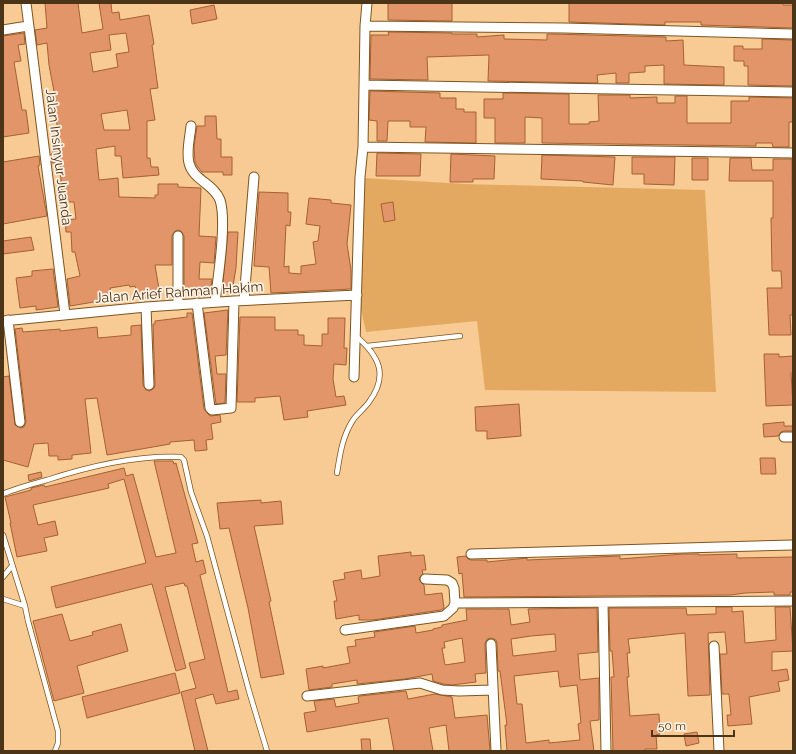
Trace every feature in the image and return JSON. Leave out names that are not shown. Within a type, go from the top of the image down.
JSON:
[{"type":"street","name":"Jalan Insinyur Juanda","points":[[26,3],[65,314]]},
{"type":"street","points":[[354,377],[367,3]]},
{"type":"street","points":[[3,30],[28,26]]},
{"type":"street","points":[[365,26],[564,28],[793,34]]},
{"type":"street","points":[[364,85],[793,92]]},
{"type":"street","points":[[191,126],[188,157],[189,164],[196,176],[210,186],[217,194],[222,208],[221,249],[215,302]]},
{"type":"street","points":[[363,147],[793,153]]},
{"type":"street","points":[[244,300],[254,177]]},
{"type":"street","points":[[178,236],[178,305]]},
{"type":"street","name":"Jalan Arief Rahman Hakim","points":[[5,320],[197,303],[357,295]]},
{"type":"street","points":[[197,303],[210,408],[212,410],[231,408],[231,301]]},
{"type":"street","points":[[146,307],[149,386]]},
{"type":"street","points":[[5,320],[20,422]]},
{"type":"street","points":[[471,554],[793,545]]},
{"type":"street","points":[[345,630],[444,616],[453,608],[455,603],[454,588],[452,583],[447,580],[425,579]]},
{"type":"street","points":[[455,603],[793,601]]},
{"type":"street","points":[[603,603],[606,751]]},
{"type":"street","points":[[491,644],[496,751]]},
{"type":"street","points":[[714,646],[719,751]]},
{"type":"street","points":[[307,696],[420,683],[442,690],[493,690]]},
{"type":"lane","points":[[337,473],[341,445],[353,420],[369,402],[378,386],[381,372],[374,356],[367,346],[356,336]]},
{"type":"lane","points":[[367,346],[460,336]]},
{"type":"lane","points":[[3,494],[54,477],[102,465],[134,460],[181,457],[184,460],[191,492],[207,536],[249,691],[268,751]]},
{"type":"lane","points":[[3,535],[25,606],[58,731],[58,743],[55,751]]},
{"type":"lane","points":[[3,577],[12,566]]},
{"type":"lane","points":[[3,599],[25,606]]},
{"type":"shaded area","points":[[363,178],[465,184],[705,190],[716,392],[485,390],[477,321],[366,332],[358,295]]},
{"type":"building","points":[[45,3],[78,3],[82,33],[103,29],[99,3],[111,3],[112,13],[119,12],[120,20],[149,15],[154,44],[152,45],[158,88],[150,89],[155,120],[147,121],[147,158],[150,158],[151,167],[158,167],[159,175],[123,178],[121,156],[115,156],[115,146],[96,149],[99,180],[118,178],[119,197],[155,198],[155,195],[158,195],[158,184],[178,184],[178,187],[201,188],[199,236],[216,237],[214,263],[200,262],[199,279],[212,279],[210,294],[184,292],[184,236],[181,231],[178,230],[175,231],[172,236],[172,265],[155,265],[160,295],[138,299],[135,286],[130,287],[129,285],[110,288],[112,299],[70,306],[67,279],[80,276],[75,252],[72,252],[71,232],[66,232],[65,220],[76,219],[74,202],[62,202],[60,162],[52,163],[52,148],[60,147],[54,102],[56,102],[49,65],[47,43],[37,45],[35,30],[47,28]],"holes":[[[126,33],[129,52],[116,54],[118,67],[93,72],[90,53],[111,50],[109,35]],[[127,110],[130,130],[104,130],[101,114]]]},
{"type":"building","points":[[388,3],[452,3],[452,21],[388,20]]},
{"type":"building","points":[[569,3],[783,3],[783,5],[793,5],[793,28],[701,25],[701,22],[665,22],[665,25],[569,22]]},
{"type":"building","points":[[214,5],[217,19],[192,24],[190,10]]},
{"type":"building","points":[[388,32],[477,34],[477,37],[504,35],[504,39],[547,40],[547,34],[666,37],[666,41],[683,40],[684,65],[724,67],[724,85],[664,84],[664,65],[645,66],[645,72],[629,73],[629,83],[616,83],[616,73],[597,75],[598,83],[488,81],[489,55],[427,57],[428,80],[370,79],[371,35],[389,35]]},
{"type":"building","points":[[24,33],[25,44],[18,45],[21,61],[14,62],[22,110],[26,110],[29,133],[3,137],[3,36]]},
{"type":"building","points":[[762,39],[793,40],[793,86],[748,85],[748,66],[744,66],[744,61],[734,61],[734,46],[743,46],[743,49],[762,49]]},
{"type":"building","points":[[370,91],[440,93],[440,98],[456,98],[456,109],[464,109],[464,112],[476,112],[476,143],[425,142],[426,127],[410,127],[410,121],[388,121],[387,141],[377,141],[377,121],[369,120]]},
{"type":"building","points":[[503,93],[569,94],[569,124],[589,124],[589,122],[599,121],[598,95],[630,95],[630,98],[657,97],[657,103],[675,103],[675,96],[687,96],[687,123],[731,123],[731,101],[749,101],[749,97],[793,98],[793,122],[789,122],[789,147],[773,147],[772,143],[756,143],[756,146],[542,143],[542,118],[525,117],[525,143],[495,143],[495,118],[484,118],[484,99],[503,99]]},
{"type":"building","points":[[205,116],[216,116],[217,139],[221,139],[221,157],[232,157],[232,175],[223,175],[223,172],[202,172],[195,162],[194,147],[197,126],[205,126]]},
{"type":"building","points":[[377,153],[421,154],[420,176],[376,176]]},
{"type":"building","points":[[451,154],[495,156],[494,179],[473,179],[473,182],[450,182]]},
{"type":"building","points":[[542,155],[615,157],[613,185],[583,181],[541,179]]},
{"type":"building","points":[[39,156],[40,165],[38,166],[47,216],[3,224],[3,162]]},
{"type":"building","points":[[632,157],[675,157],[674,185],[644,184],[644,174],[632,174]]},
{"type":"building","points":[[692,158],[708,158],[708,180],[692,180]]},
{"type":"building","points":[[730,158],[751,158],[752,170],[773,170],[773,159],[792,159],[793,315],[790,315],[791,335],[769,335],[767,288],[782,288],[781,271],[772,271],[771,218],[773,218],[773,181],[729,181]]},
{"type":"building","points":[[259,192],[288,193],[288,212],[291,212],[290,226],[286,225],[284,267],[289,266],[289,273],[301,274],[301,266],[316,264],[313,242],[318,241],[320,226],[306,224],[309,198],[331,200],[331,203],[351,205],[347,244],[351,270],[351,289],[271,293],[269,267],[254,266]]},
{"type":"building","points":[[393,202],[395,220],[384,222],[381,204]]},
{"type":"building","points":[[228,232],[238,232],[236,268],[232,292],[222,291]]},
{"type":"building","points":[[31,237],[34,250],[3,254],[3,241]]},
{"type":"building","points":[[53,269],[58,307],[36,310],[36,306],[20,308],[16,278],[32,276],[32,271]]},
{"type":"building","points":[[228,310],[226,355],[215,356],[217,374],[226,374],[225,403],[216,404],[204,313]]},
{"type":"building","points":[[187,313],[192,313],[204,409],[210,416],[220,415],[221,422],[211,424],[213,439],[206,440],[207,450],[195,451],[194,440],[170,442],[170,444],[107,455],[97,398],[85,399],[91,453],[72,455],[72,459],[58,460],[58,456],[49,456],[48,443],[34,444],[28,467],[3,460],[3,377],[9,376],[15,425],[21,428],[24,427],[26,422],[15,329],[22,328],[23,332],[60,329],[60,331],[97,327],[98,338],[131,335],[131,326],[141,325],[143,385],[146,390],[150,391],[155,385],[153,324],[155,324],[155,321],[187,317]]},
{"type":"building","points":[[240,317],[275,317],[275,330],[298,330],[298,335],[304,335],[304,345],[322,346],[322,334],[328,334],[328,318],[345,318],[344,348],[347,348],[346,365],[334,364],[333,379],[336,397],[344,396],[346,405],[307,411],[308,417],[284,420],[280,396],[255,398],[255,402],[237,402]]},
{"type":"building","points":[[764,354],[779,354],[779,357],[793,356],[793,373],[791,373],[793,405],[766,406]]},
{"type":"building","points":[[519,404],[521,436],[487,439],[487,431],[476,431],[475,407]]},
{"type":"building","points":[[784,422],[784,426],[793,426],[793,431],[781,432],[778,436],[764,437],[763,424]]},
{"type":"building","points":[[760,458],[775,458],[776,474],[761,474]]},
{"type":"building","points":[[154,461],[173,461],[174,464],[176,463],[198,543],[192,544],[196,562],[203,560],[206,573],[200,575],[228,692],[237,690],[239,699],[216,704],[213,694],[195,699],[208,751],[195,751],[181,692],[196,688],[189,663],[205,659],[187,586],[185,586],[184,583],[165,587],[186,668],[176,671],[152,584],[56,608],[51,587],[146,563],[124,479],[108,484],[109,488],[33,505],[38,525],[55,521],[58,535],[44,538],[47,551],[17,557],[5,497],[31,490],[31,488],[44,485],[45,487],[124,468],[126,476],[133,474],[156,557],[176,553]]},
{"type":"building","points":[[41,472],[42,477],[29,481],[28,475]]},
{"type":"building","points":[[261,500],[261,503],[281,501],[283,524],[254,526],[271,601],[269,602],[284,674],[261,678],[248,608],[229,528],[220,529],[217,503]]},
{"type":"building","points":[[411,552],[411,556],[424,555],[426,570],[422,570],[423,574],[419,578],[424,585],[425,595],[442,593],[444,608],[441,610],[373,620],[359,620],[359,615],[336,619],[334,601],[337,601],[333,581],[345,579],[344,573],[361,570],[362,579],[380,576],[378,556]]},
{"type":"building","points":[[683,554],[737,554],[737,558],[793,557],[793,592],[790,592],[790,595],[774,595],[774,592],[731,595],[464,597],[462,573],[459,574],[457,557],[466,556],[471,560],[487,560],[487,562],[527,558],[527,560],[620,556],[620,559]]},
{"type":"building","points":[[716,607],[732,607],[732,612],[743,611],[745,643],[776,640],[775,607],[790,607],[793,651],[772,652],[772,671],[787,669],[789,680],[778,682],[780,691],[749,697],[752,724],[728,726],[727,715],[731,715],[729,694],[722,694],[720,654],[727,654],[725,632],[708,633],[710,695],[688,696],[685,633],[628,639],[630,653],[627,653],[629,677],[627,677],[630,716],[659,714],[660,734],[656,735],[657,749],[645,749],[645,751],[613,751],[611,677],[614,677],[612,651],[610,651],[609,608],[686,608],[687,615],[716,614]]},
{"type":"building","points":[[597,608],[598,652],[578,654],[580,680],[599,678],[599,720],[590,721],[594,751],[507,751],[505,725],[507,725],[500,671],[498,671],[497,644],[496,640],[491,638],[487,639],[485,644],[486,673],[475,674],[476,682],[452,685],[443,684],[433,681],[432,674],[405,679],[357,684],[357,680],[332,684],[332,687],[309,690],[306,669],[323,666],[323,668],[350,663],[347,647],[356,646],[355,640],[375,637],[374,632],[415,626],[416,633],[433,630],[442,627],[442,625],[467,620],[466,609],[509,609],[511,625],[530,622],[528,609]],"holes":[[[555,634],[556,651],[513,656],[511,639]],[[462,638],[465,662],[445,665],[442,648],[445,648],[444,642]],[[558,671],[560,687],[577,685],[581,723],[578,724],[580,740],[549,743],[549,740],[526,743],[522,704],[517,704],[514,676]]]},
{"type":"building","points":[[62,614],[70,641],[93,635],[92,632],[121,624],[128,651],[77,666],[84,693],[54,701],[33,621]]},
{"type":"building","points":[[175,673],[180,693],[87,718],[82,697]]},
{"type":"building","points":[[406,691],[408,699],[435,694],[452,697],[455,718],[487,715],[490,751],[449,751],[446,725],[429,728],[433,751],[394,751],[388,718],[307,732],[304,713],[316,711],[314,701],[334,699],[336,707],[359,703],[358,697],[360,696]]},
{"type":"building","points":[[697,732],[699,743],[686,746],[684,734]]},
{"type":"building","points":[[361,739],[370,739],[371,751],[362,751]]}]
